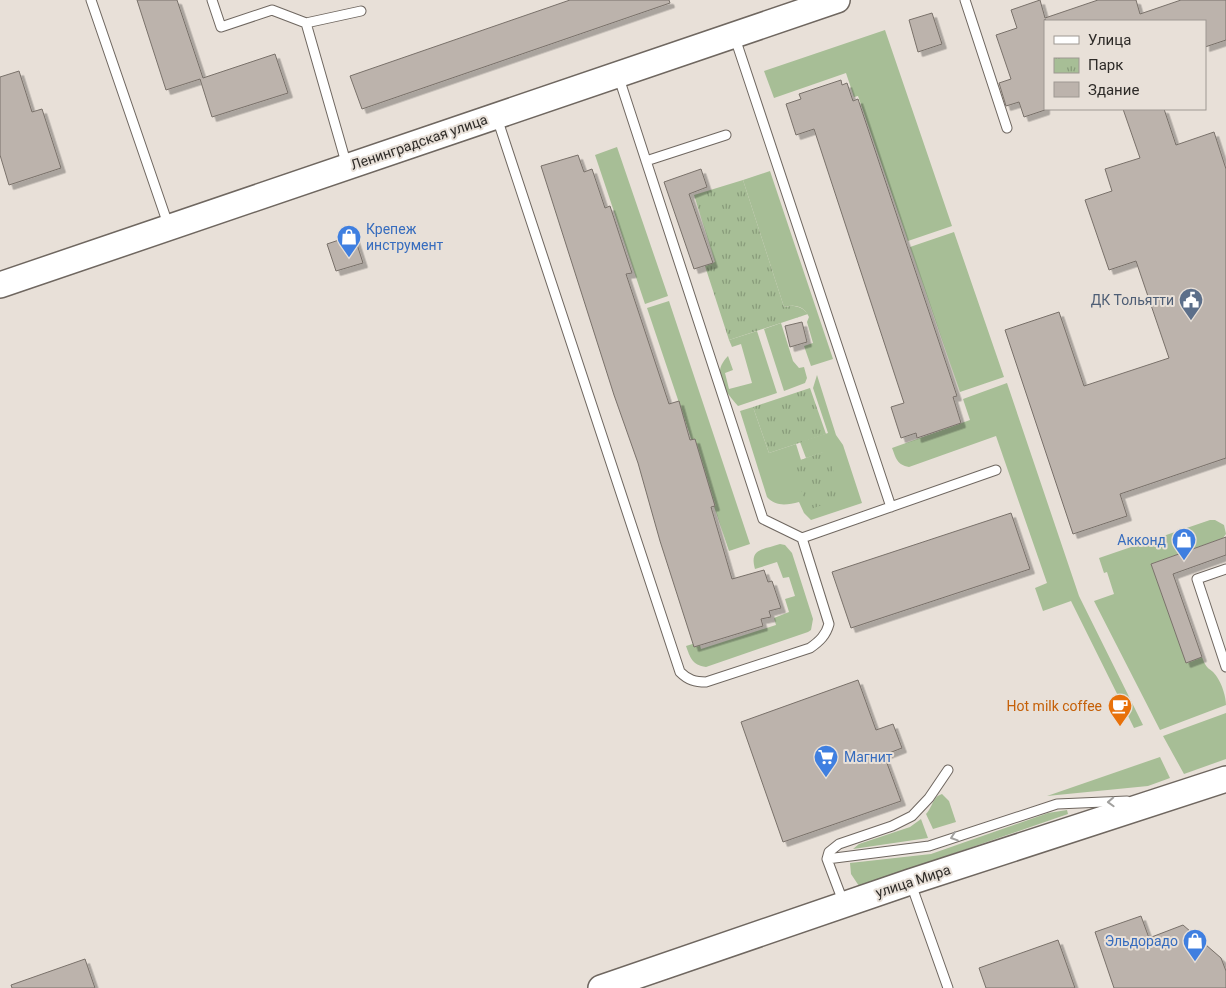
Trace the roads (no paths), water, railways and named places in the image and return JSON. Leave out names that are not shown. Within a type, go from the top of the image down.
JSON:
[{"type":"street","name":"Ленинградская улица","points":[[0,285],[837,0]]},
{"type":"street","name":"улица Мира","points":[[602,988],[844,904],[1226,778]]},
{"type":"lane","points":[[91,0],[169,227]]},
{"type":"lane","points":[[212,0],[221,27],[272,10],[306,23],[361,10]]},
{"type":"lane","points":[[965,0],[1007,128]]},
{"type":"lane","points":[[306,23],[347,167]]},
{"type":"lane","points":[[734,35],[891,507]]},
{"type":"lane","points":[[618,75],[763,519],[802,538],[996,470]]},
{"type":"lane","points":[[496,116],[680,672],[686,679],[706,682],[810,648],[820,641],[826,633],[829,624],[802,538]]},
{"type":"lane","points":[[646,161],[726,135]]},
{"type":"lane","points":[[1226,569],[1197,579],[1226,667]]},
{"type":"lane","points":[[844,904],[827,859],[829,852],[839,844],[892,826],[912,816],[929,798],[948,770]]},
{"type":"lane","points":[[827,859],[929,846],[1057,804],[1160,800]]},
{"type":"lane","points":[[910,882],[948,988]]},
{"type":"place","name":"Крепеж инструмент","points":[[349,258]]},
{"type":"place","name":"ДК Тольятти","points":[[1191,321]]},
{"type":"place","name":"Акконд","points":[[1184,561]]},
{"type":"place","name":"Hot milk coffee","points":[[1120,727]]},
{"type":"place","name":"Магнит","points":[[826,778]]},
{"type":"place","name":"Эльдорадо","points":[[1195,962]]}]
